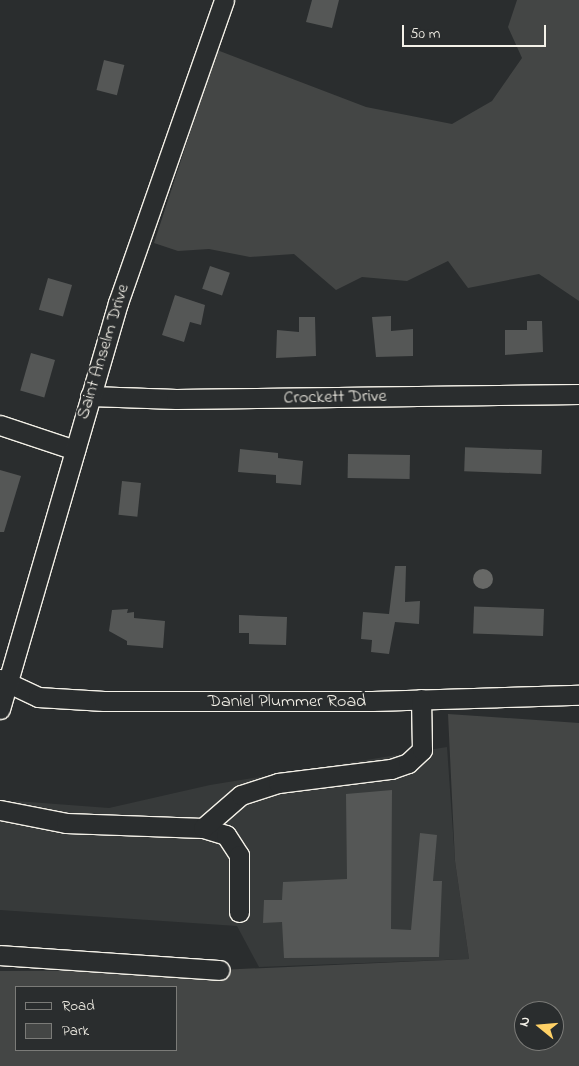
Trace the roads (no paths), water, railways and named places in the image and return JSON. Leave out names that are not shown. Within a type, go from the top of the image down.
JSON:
[{"type":"street","name":"Saint Anselm Drive","points":[[0,709],[4,681],[146,216],[224,0]]},
{"type":"street","name":"Crockett Drive","points":[[90,396],[176,399],[579,394]]},
{"type":"street","points":[[0,425],[75,450]]},
{"type":"street","name":"Daniel Plummer Road","points":[[4,681],[38,697],[104,701],[421,699],[579,695]]},
{"type":"street","points":[[204,828],[241,794],[278,783],[392,769],[408,763],[422,750],[421,699]]},
{"type":"street","points":[[0,810],[66,823],[204,828],[226,835],[239,855],[238,912]]},
{"type":"street","points":[[0,955],[219,970]]}]
